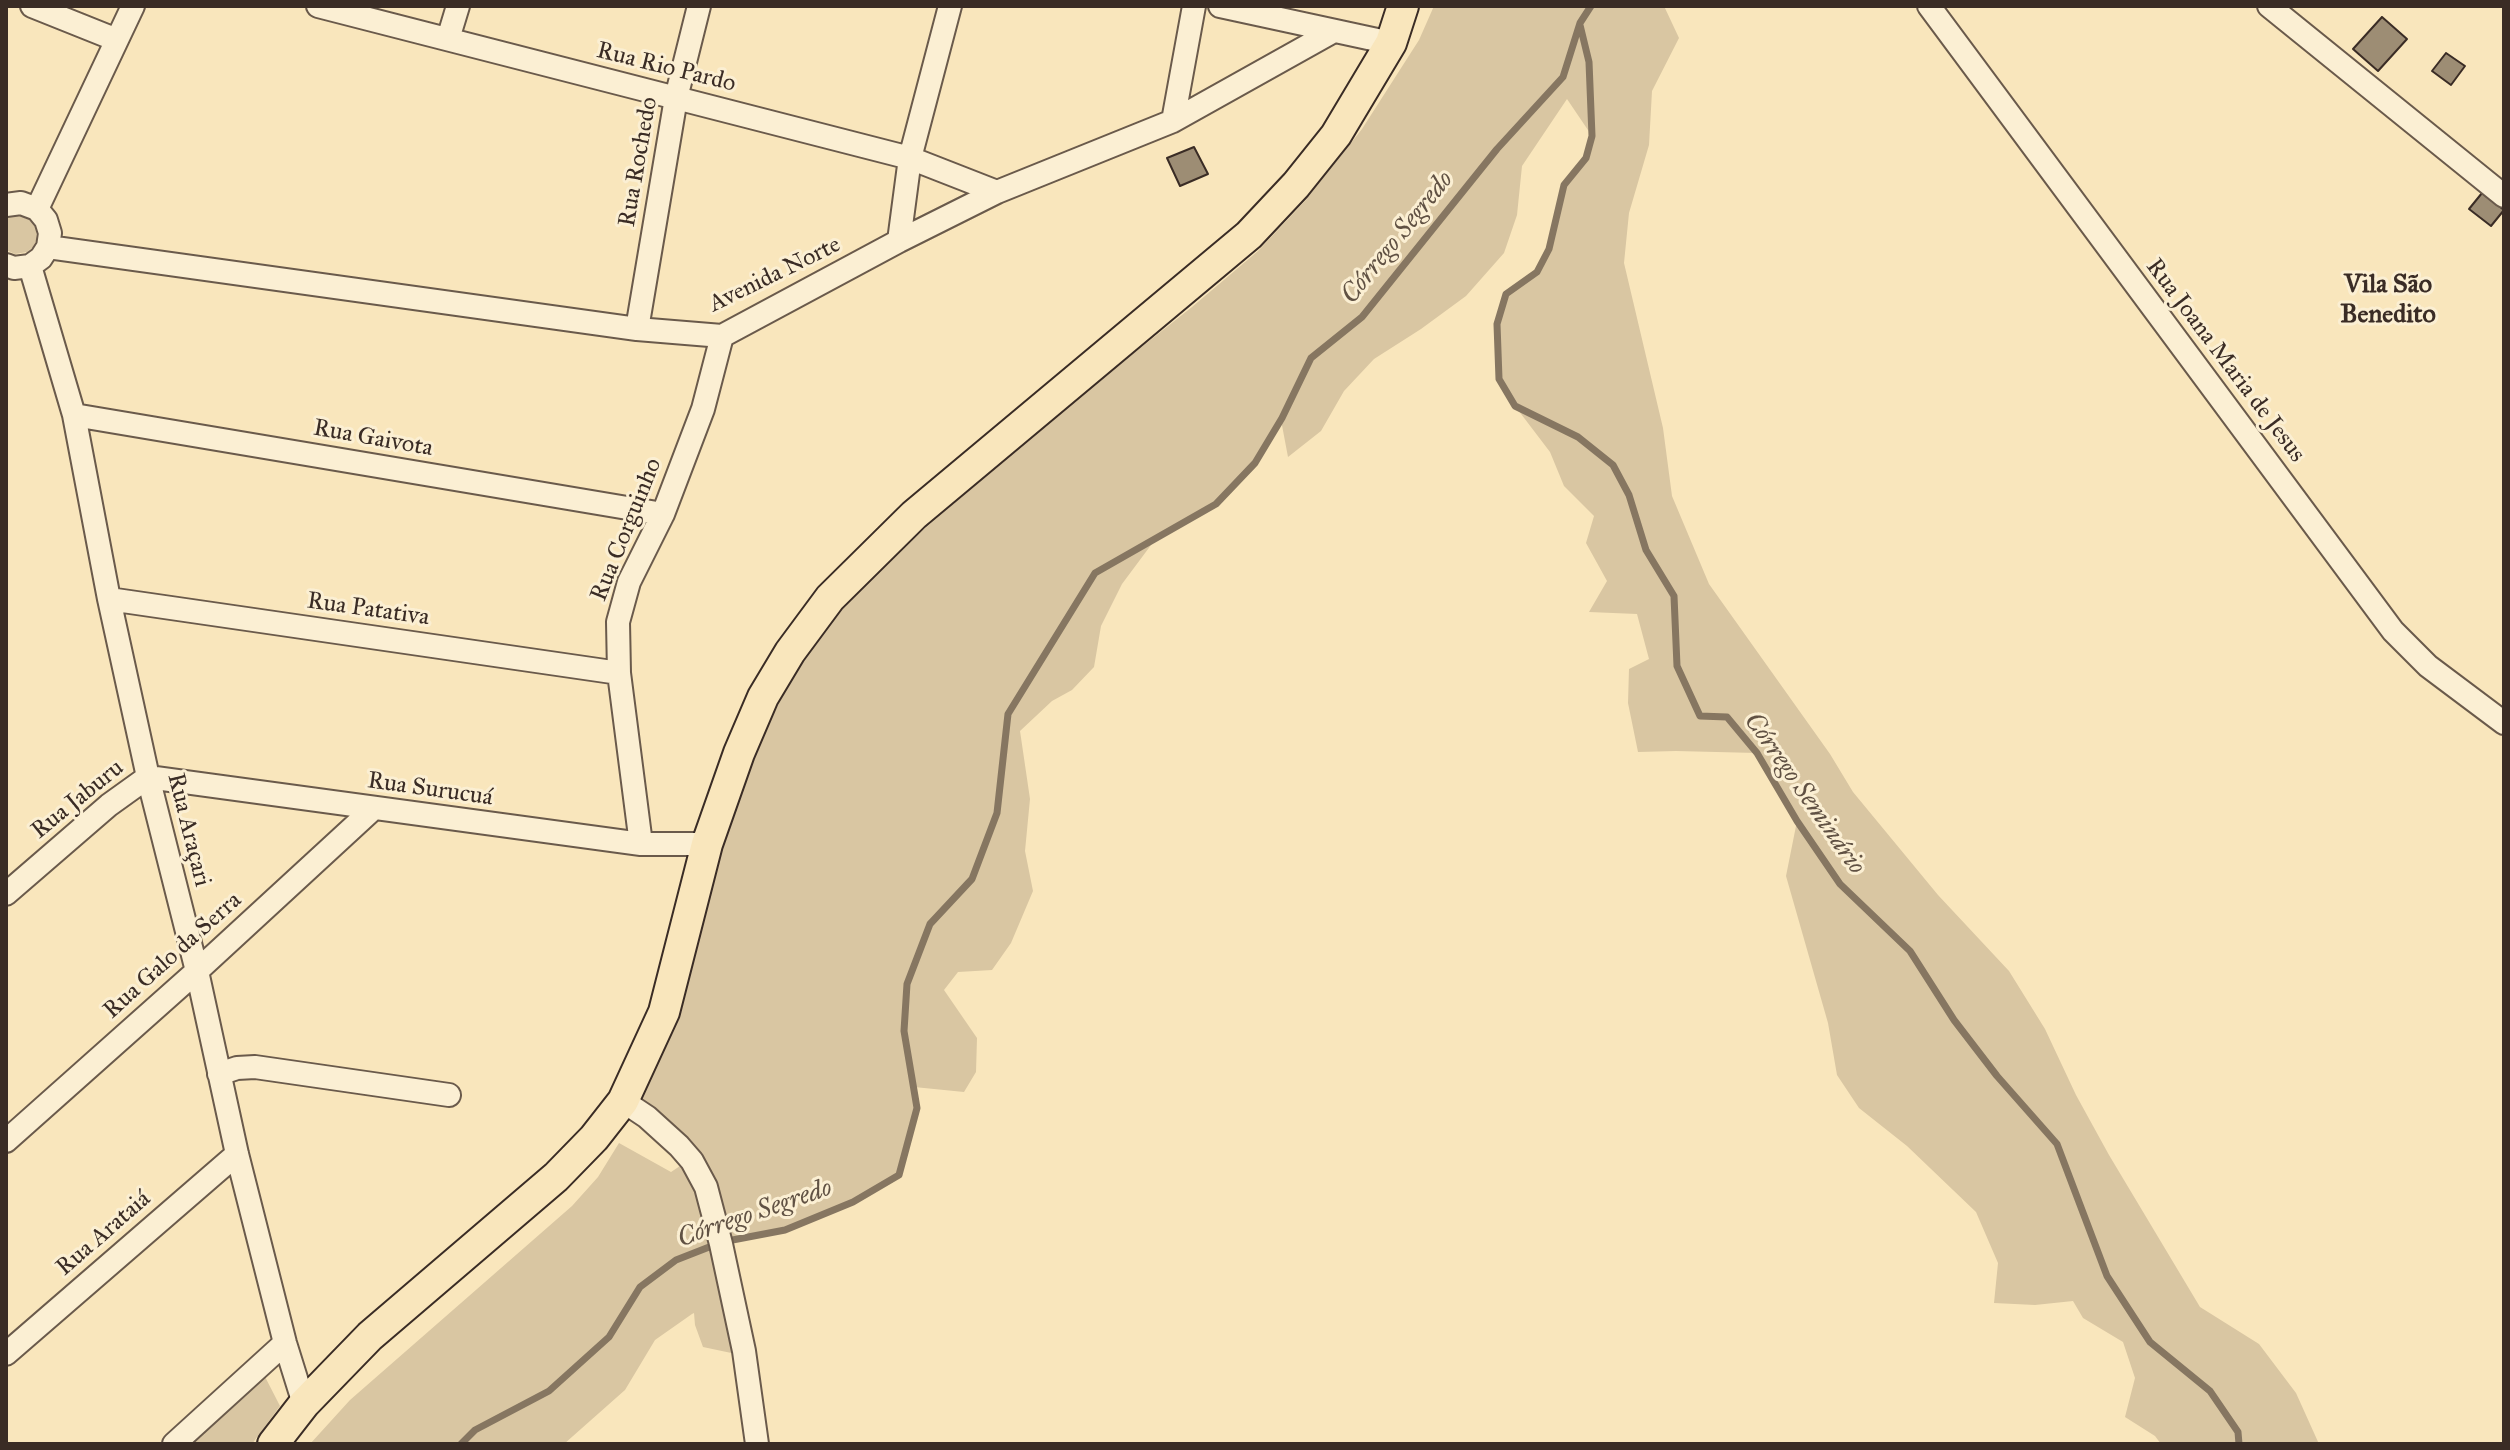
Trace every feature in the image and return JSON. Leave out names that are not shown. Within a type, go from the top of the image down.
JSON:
[{"type":"main road","points":[[273,1444],[304,1404],[370,1336],[556,1177],[594,1138],[623,1101],[664,1012],[707,844],[739,753],[763,697],[790,652],[830,598],[914,515],[1249,235],[1296,185],[1336,135],[1400,22]]},
{"type":"street","points":[[32,6],[117,40]]},
{"type":"street","points":[[37,209],[133,6]]},
{"type":"street","name":"Rua Rio Pardo","points":[[318,6],[910,158],[997,192]]},
{"type":"street","points":[[448,39],[458,6]]},
{"type":"street","name":"Rua Rochedo","points":[[637,329],[676,98],[699,6]]},
{"type":"street","points":[[899,241],[910,158],[950,6]]},
{"type":"street","points":[[1173,121],[1194,6]]},
{"type":"street","points":[[1220,6],[1334,31],[1400,22]]},
{"type":"street","name":"Rua Joana Maria de Jesus","points":[[1929,6],[2393,631],[2428,666],[2504,723]]},
{"type":"street","points":[[2269,6],[2504,196]]},
{"type":"street","name":"Avenida Norte","points":[[48,247],[637,329],[722,336],[997,192],[1173,121],[1334,31]]},
{"type":"street","points":[[6,205],[21,203],[37,209],[46,220],[50,233],[48,247],[41,258],[30,266],[14,268],[6,265]]},
{"type":"street","name":"Rua Araçari","points":[[30,266],[74,415],[109,599],[148,777],[197,971],[237,1154],[285,1343],[304,1404]]},
{"type":"street","name":"Rua Corguinho","points":[[641,844],[619,673],[618,622],[629,582],[663,514],[703,409],[722,336]]},
{"type":"street","name":"Rua Gaivota","points":[[74,415],[663,514]]},
{"type":"street","name":"Rua Patativa","points":[[109,599],[619,673]]},
{"type":"street","name":"Rua Surucuá","points":[[148,777],[641,844],[707,844]]},
{"type":"street","name":"Rua Jaburu","points":[[6,894],[109,805],[148,777]]},
{"type":"street","name":"Rua Galo da Serra","points":[[6,1141],[373,809]]},
{"type":"street","points":[[219,1074],[237,1068],[255,1067],[449,1095]]},
{"type":"street","points":[[623,1101],[647,1117],[679,1146],[692,1161],[706,1187],[744,1351],[757,1444]]},
{"type":"street","name":"Rua Arataiá","points":[[6,1354],[237,1154]]},
{"type":"street","points":[[174,1444],[285,1343]]},
{"type":"shaded area","points":[[1434,6],[1664,6],[1679,38],[1652,91],[1649,145],[1629,213],[1624,263],[1663,428],[1672,496],[1709,584],[1830,754],[1853,792],[1938,895],[2009,971],[2045,1029],[2109,1155],[2200,1307],[2259,1344],[2296,1393],[2319,1444],[2161,1444],[2155,1436],[2125,1417],[2135,1378],[2123,1342],[2083,1318],[2073,1301],[2035,1305],[1994,1303],[1998,1263],[1976,1212],[1907,1146],[1859,1108],[1837,1075],[1828,1023],[1786,876],[1797,821],[1757,753],[1638,752],[1628,703],[1629,669],[1649,659],[1637,614],[1589,612],[1607,581],[1586,543],[1594,516],[1564,486],[1550,452],[1499,379],[1497,324],[1506,294],[1537,272],[1549,249],[1564,185],[1586,158],[1592,136],[1567,99],[1522,166],[1517,215],[1504,253],[1466,296],[1374,359],[1344,391],[1321,431],[1288,457],[1281,420],[1255,463],[1216,504],[1157,537],[1122,584],[1101,626],[1094,667],[1072,690],[1052,701],[1020,731],[1030,799],[1025,851],[1033,891],[1011,943],[992,970],[958,972],[944,990],[977,1038],[976,1072],[964,1092],[914,1087],[917,1108],[899,1175],[853,1202],[785,1230],[726,1244],[736,1354],[703,1347],[692,1314],[655,1340],[625,1390],[564,1444],[310,1444],[350,1400],[572,1206],[598,1177],[619,1143],[671,1172],[692,1158],[637,1105],[675,1024],[716,856],[746,771],[800,660],[831,620],[880,567],[1072,402],[1258,251],[1305,201],[1362,129],[1419,40]]},
{"type":"shaded area","points":[[15,214],[28,217],[37,227],[33,247],[27,252],[15,254],[6,250],[6,219]]},
{"type":"shaded area","points":[[260,1367],[280,1406],[252,1444],[181,1444]]},
{"type":"building","points":[[2382,17],[2407,39],[2378,71],[2353,49]]},
{"type":"building","points":[[2446,53],[2465,66],[2451,85],[2432,71]]},
{"type":"building","points":[[1194,147],[1208,174],[1180,186],[1167,158]]},
{"type":"building","points":[[2482,193],[2504,210],[2491,226],[2469,209]]},
{"type":"waterway","name":"Córrego Segredo","points":[[461,1444],[475,1430],[549,1391],[609,1337],[640,1287],[676,1260],[722,1242],[785,1230],[853,1202],[899,1175],[917,1108],[904,1031],[907,984],[930,924],[972,879],[997,813],[1008,714],[1095,573],[1216,504],[1255,463],[1282,418],[1311,358],[1362,317],[1497,149],[1563,77],[1580,23],[1591,6]]},
{"type":"waterway","name":"Córrego Seminário","points":[[1580,25],[1589,62],[1592,136],[1586,158],[1564,185],[1549,249],[1537,272],[1506,294],[1497,324],[1499,379],[1515,406],[1578,437],[1613,465],[1629,495],[1646,550],[1674,596],[1677,666],[1700,716],[1727,717],[1757,753],[1797,821],[1840,884],[1910,951],[1954,1020],[1997,1076],[2057,1144],[2107,1276],[2150,1342],[2210,1391],[2238,1432],[2239,1444]]},
{"type":"district","name":"Vila São Benedito","points":[[2388,301]]}]
